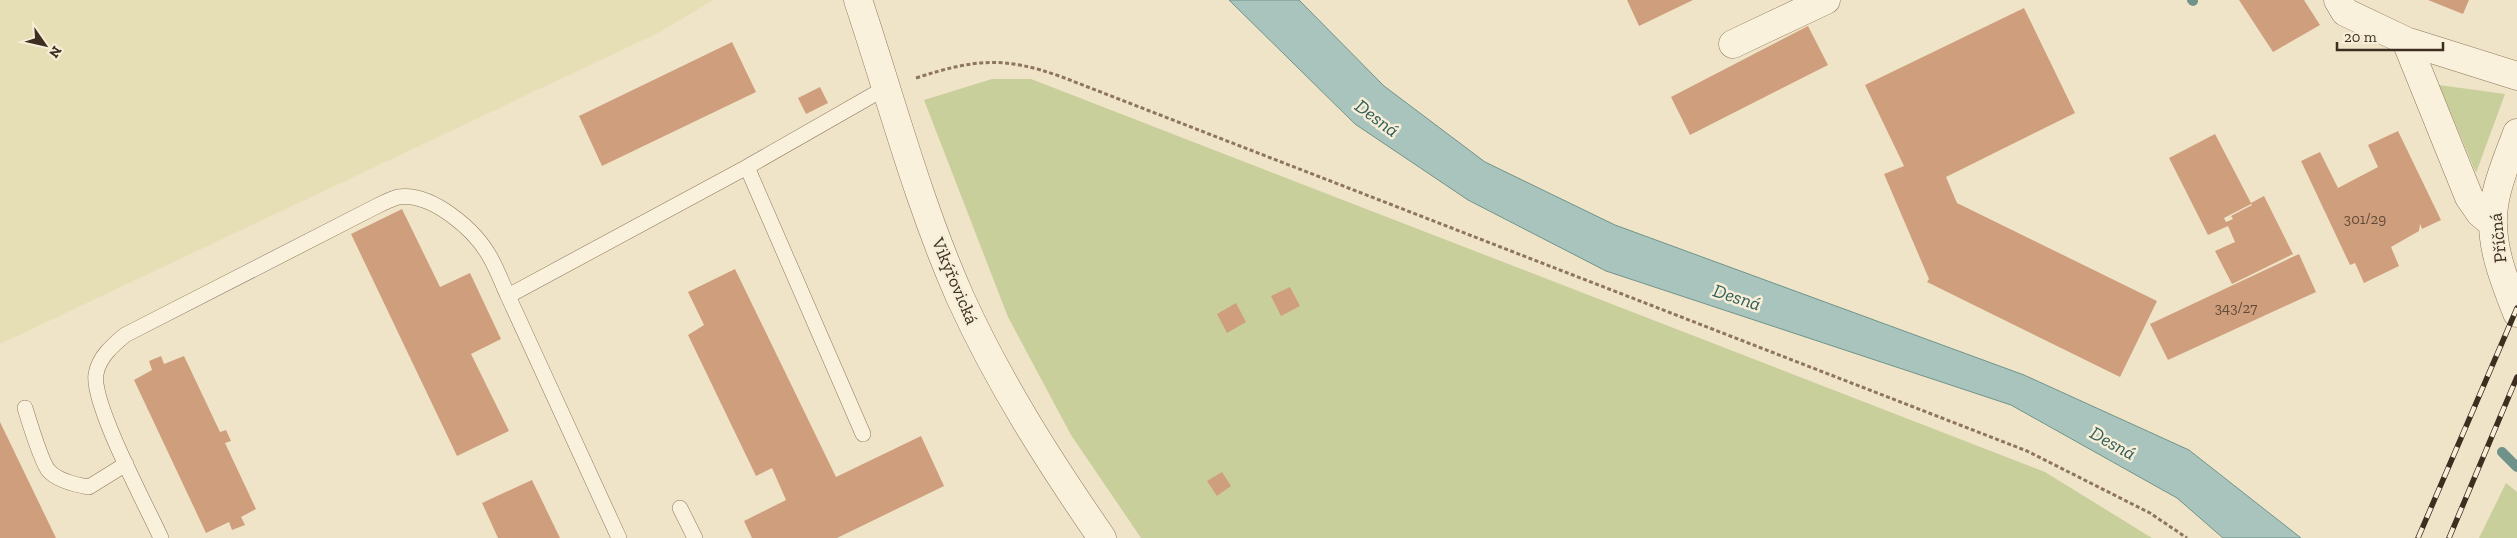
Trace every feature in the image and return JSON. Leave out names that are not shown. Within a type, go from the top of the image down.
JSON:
[{"type":"street","name":"Vikýřovická","points":[[858,0],[930,221],[960,296],[979,337],[1037,440],[1102,538]]},
{"type":"street","points":[[1733,44],[1826,0]]},
{"type":"street","points":[[2338,0],[2346,12],[2406,41],[2517,76]]},
{"type":"street","points":[[2406,41],[2469,197],[2480,213],[2493,224]]},
{"type":"street","name":"Příčná","points":[[2517,133],[2494,201],[2493,224],[2496,253],[2517,313]]},
{"type":"lane","points":[[508,296],[747,167],[887,87]]},
{"type":"lane","points":[[747,167],[863,434]]},
{"type":"lane","points":[[161,538],[100,405],[96,375],[105,352],[125,335],[376,206],[399,197],[423,200],[441,208],[463,224],[480,242],[491,258],[619,538]]},
{"type":"lane","points":[[25,408],[48,471],[62,479],[76,485],[89,487],[126,464]]},
{"type":"lane","points":[[680,508],[695,538]]},
{"type":"path","points":[[887,87],[963,64],[1009,62],[1032,66],[2027,450],[2150,513],[2187,538]]},
{"type":"shaded area","points":[[0,0],[713,0],[660,32],[0,344]]},
{"type":"green space","points":[[992,79],[1031,79],[2045,472],[2152,538],[1141,538],[1071,435],[1008,317],[924,100]]},
{"type":"green space","points":[[2439,85],[2505,94],[2476,173]]},
{"type":"green space","points":[[2506,483],[2517,492],[2517,538],[2479,538]]},
{"type":"water","name":"Desná","points":[[1229,0],[1299,0],[1384,86],[1485,162],[1615,225],[2024,375],[2189,450],[2301,538],[2223,538],[2177,498],[2011,405],[1606,271],[1468,200],[1355,124]]},
{"type":"building","points":[[1627,0],[1693,0],[1639,26]]},
{"type":"building","points":[[2239,0],[2304,0],[2320,25],[2273,52]]},
{"type":"building","points":[[2428,0],[2469,0],[2463,14]]},
{"type":"building","points":[[2024,8],[2075,113],[1946,177],[1957,203],[2157,301],[2120,377],[1927,282],[1929,279],[1884,174],[1904,166],[1865,85]]},
{"type":"building","points":[[1808,26],[1828,65],[1690,135],[1671,97]]},
{"type":"building","points":[[732,42],[756,92],[602,166],[579,116]]},
{"type":"building","points":[[820,87],[828,103],[806,114],[798,98]]},
{"type":"building","points":[[2398,131],[2441,220],[2422,229],[2420,224],[2419,231],[2391,247],[2399,266],[2364,283],[2355,263],[2350,265],[2301,161],[2320,152],[2338,188],[2378,167],[2368,145]]},
{"type":"building","points":[[2215,134],[2251,203],[2264,196],[2293,254],[2232,284],[2215,251],[2235,242],[2228,226],[2208,235],[2169,158]],"holes":[[[2252,205],[2231,216],[2233,219],[2226,222],[2224,218]]]},
{"type":"building","points":[[402,209],[440,287],[470,273],[501,339],[471,354],[509,431],[457,456],[351,234]]},
{"type":"building","points":[[2299,254],[2316,292],[2168,360],[2150,324]]},
{"type":"building","points":[[735,269],[836,477],[921,436],[944,486],[837,538],[752,538],[744,521],[786,500],[772,468],[756,476],[688,335],[704,325],[688,292]]},
{"type":"building","points":[[1290,287],[1300,306],[1281,316],[1271,296]]},
{"type":"building","points":[[1236,303],[1246,322],[1227,333],[1217,314]]},
{"type":"building","points":[[161,356],[164,364],[184,356],[220,432],[226,430],[231,441],[225,443],[256,509],[241,517],[245,525],[232,530],[229,522],[206,533],[134,380],[152,370],[149,361]]},
{"type":"building","points":[[0,422],[56,538],[0,538]]},
{"type":"building","points":[[1222,472],[1231,486],[1217,496],[1207,481]]},
{"type":"building","points":[[532,480],[560,538],[498,538],[482,503]]},
{"type":"waterway","points":[[2502,452],[2517,467]]},
{"type":"railway","points":[[2418,538],[2517,308]]},
{"type":"railway","points":[[2449,538],[2517,377]]}]
